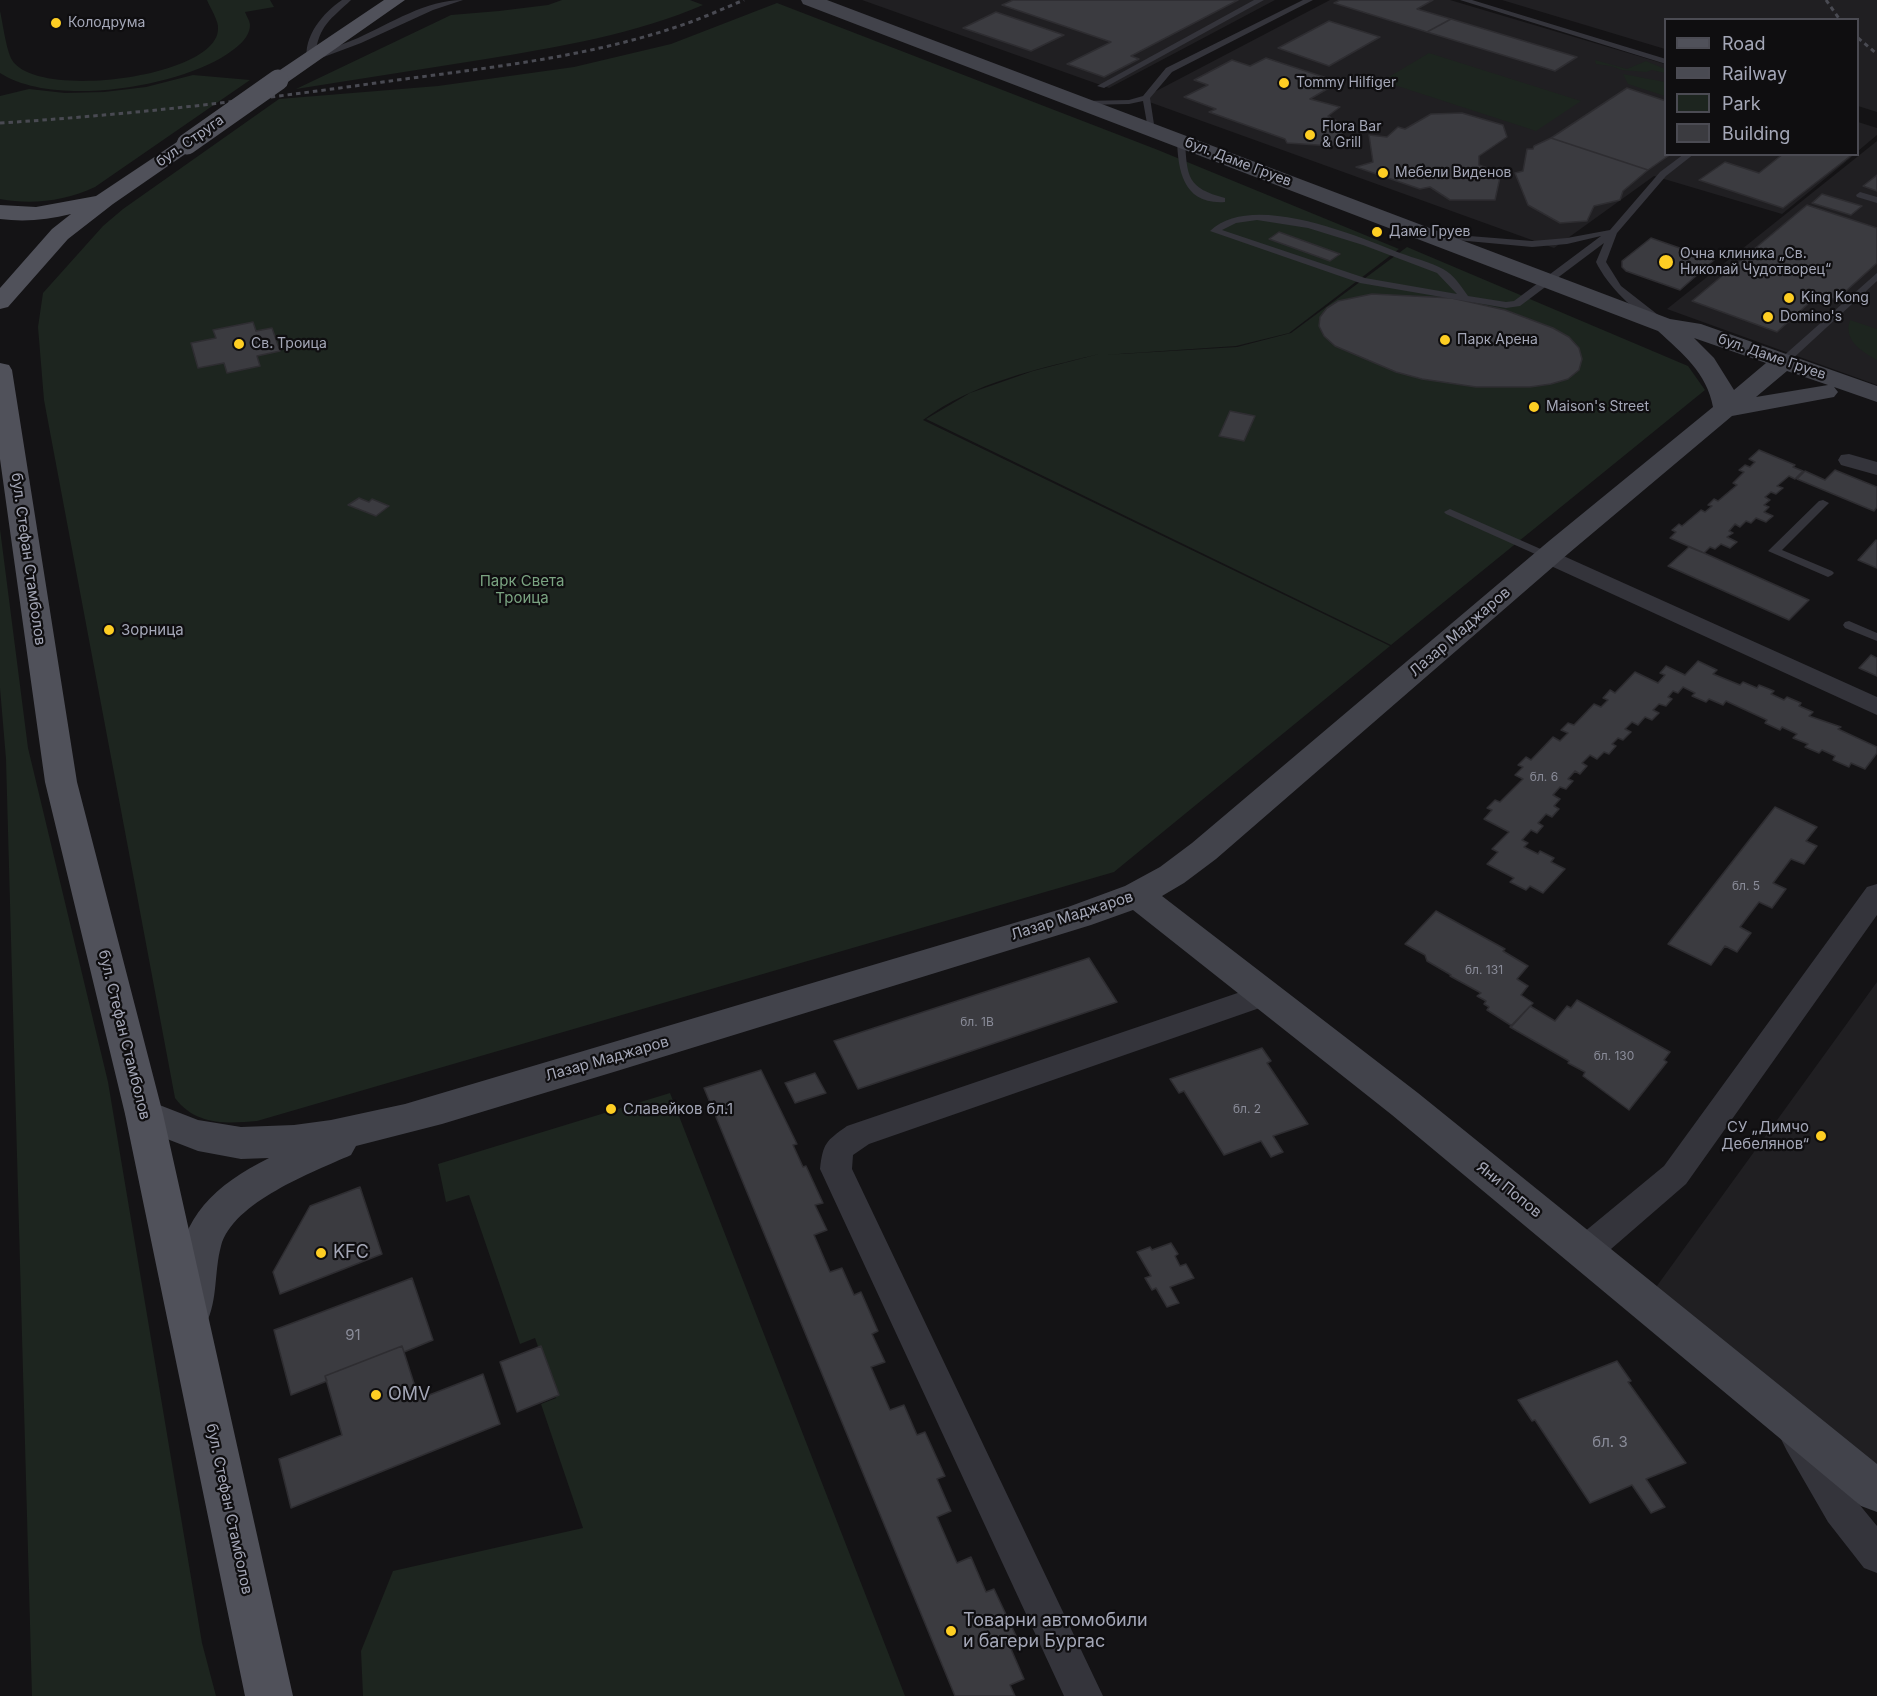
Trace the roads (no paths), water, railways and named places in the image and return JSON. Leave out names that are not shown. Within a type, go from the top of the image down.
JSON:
[{"type":"main road","name":"бул. Струга","points":[[0,302],[31,264],[60,234],[105,199],[396,0]]},
{"type":"main road","name":"бул. Даме Груев","points":[[810,0],[1429,234],[1550,281],[1675,334],[1877,394]]},
{"type":"main road","points":[[0,212],[28,214],[55,212],[105,199]]},
{"type":"main road","points":[[1675,334],[1718,380],[1725,397],[1726,410],[1825,392]]},
{"type":"main road","name":"бул. Даме Груев","points":[[1777,366],[1825,392],[1877,411]]},
{"type":"main road","name":"Лазар Маджаров","points":[[144,1114],[199,1136],[236,1142],[256,1143],[301,1139],[374,1127],[652,1046],[1079,916],[1137,895],[1173,875],[1204,851],[1548,556],[1777,366]]},
{"type":"main road","name":"бул. Стефан Стамболов","points":[[0,370],[61,782],[144,1114],[269,1696]]},
{"type":"main road","name":"Яни Попов","points":[[1137,895],[1405,1104],[1877,1491]]},
{"type":"main road","name":"Лазар Маджаров","points":[[189,1330],[197,1259],[204,1237],[215,1217],[236,1198],[260,1182],[374,1127]]},
{"type":"street","points":[[1849,460],[1877,469]]},
{"type":"street","points":[[1548,556],[1877,707]]},
{"type":"street","points":[[1584,1252],[1675,1175],[1877,894]]},
{"type":"street","points":[[1084,1696],[836,1169],[837,1149],[858,1135],[1264,995]]},
{"type":"street","points":[[1785,1414],[1841,1510],[1877,1555]]},
{"type":"lane","points":[[347,0],[323,19],[312,40],[310,59],[358,41],[430,8],[459,0]]},
{"type":"lane","points":[[1101,86],[1260,0]]},
{"type":"lane","points":[[1084,103],[1129,102],[1146,98],[1169,70],[1309,0]]},
{"type":"lane","points":[[1464,0],[1664,62]]},
{"type":"lane","points":[[1146,98],[1152,129]]},
{"type":"lane","points":[[1181,140],[1183,168],[1189,183],[1197,193],[1222,200]]},
{"type":"lane","points":[[1465,298],[1451,280],[1440,271],[1301,224],[1255,218],[1234,220],[1215,231],[1363,281],[1506,305],[1517,304],[1614,231],[1664,174],[1687,156]]},
{"type":"lane","points":[[1860,195],[1877,200]]},
{"type":"lane","points":[[1429,234],[1532,244],[1567,241],[1614,231]]},
{"type":"lane","points":[[1614,231],[1601,262],[1604,271],[1615,285],[1675,334]]},
{"type":"lane","points":[[1777,366],[1877,276]]},
{"type":"lane","points":[[1823,503],[1774,550],[1828,573]]},
{"type":"lane","points":[[1450,512],[1548,556]]},
{"type":"lane","points":[[1849,625],[1877,637]]},
{"type":"railway","points":[[0,123],[240,101],[459,72],[573,54],[648,36],[744,0]]},
{"type":"railway","points":[[1826,0],[1839,18]]},
{"type":"railway","points":[[1859,39],[1877,54]]},
{"type":"place","name":"Колодрума","points":[[56,23]]},
{"type":"place","name":"Tommy Hilfiger","points":[[1284,83]]},
{"type":"place","name":"Flora Bar & Grill","points":[[1310,135]]},
{"type":"place","name":"Мебели Виденов","points":[[1383,173]]},
{"type":"place","name":"Даме Груев","points":[[1377,232]]},
{"type":"place","name":"Oчна клиника „Св. Николай Чудотворец“","points":[[1666,262]]},
{"type":"place","name":"King Kong","points":[[1789,298]]},
{"type":"place","name":"Domino's","points":[[1768,317]]},
{"type":"place","name":"Парк Арена","points":[[1445,340]]},
{"type":"place","name":"Св. Троица","points":[[239,344]]},
{"type":"place","name":"Maison's Street","points":[[1534,407]]},
{"type":"place","name":"Зорница","points":[[109,630]]},
{"type":"place","name":"Славейков бл.1","points":[[611,1109]]},
{"type":"place","name":"СУ „Димчо Дебелянов“","points":[[1821,1136]]},
{"type":"place","name":"KFC","points":[[321,1253]]},
{"type":"place","name":"OMV","points":[[376,1395]]},
{"type":"place","name":"Товарни автомобили и багери Бургас","points":[[951,1631]]},
{"type":"park label","name":"Парк Света Троица","points":[[522,590]]}]
